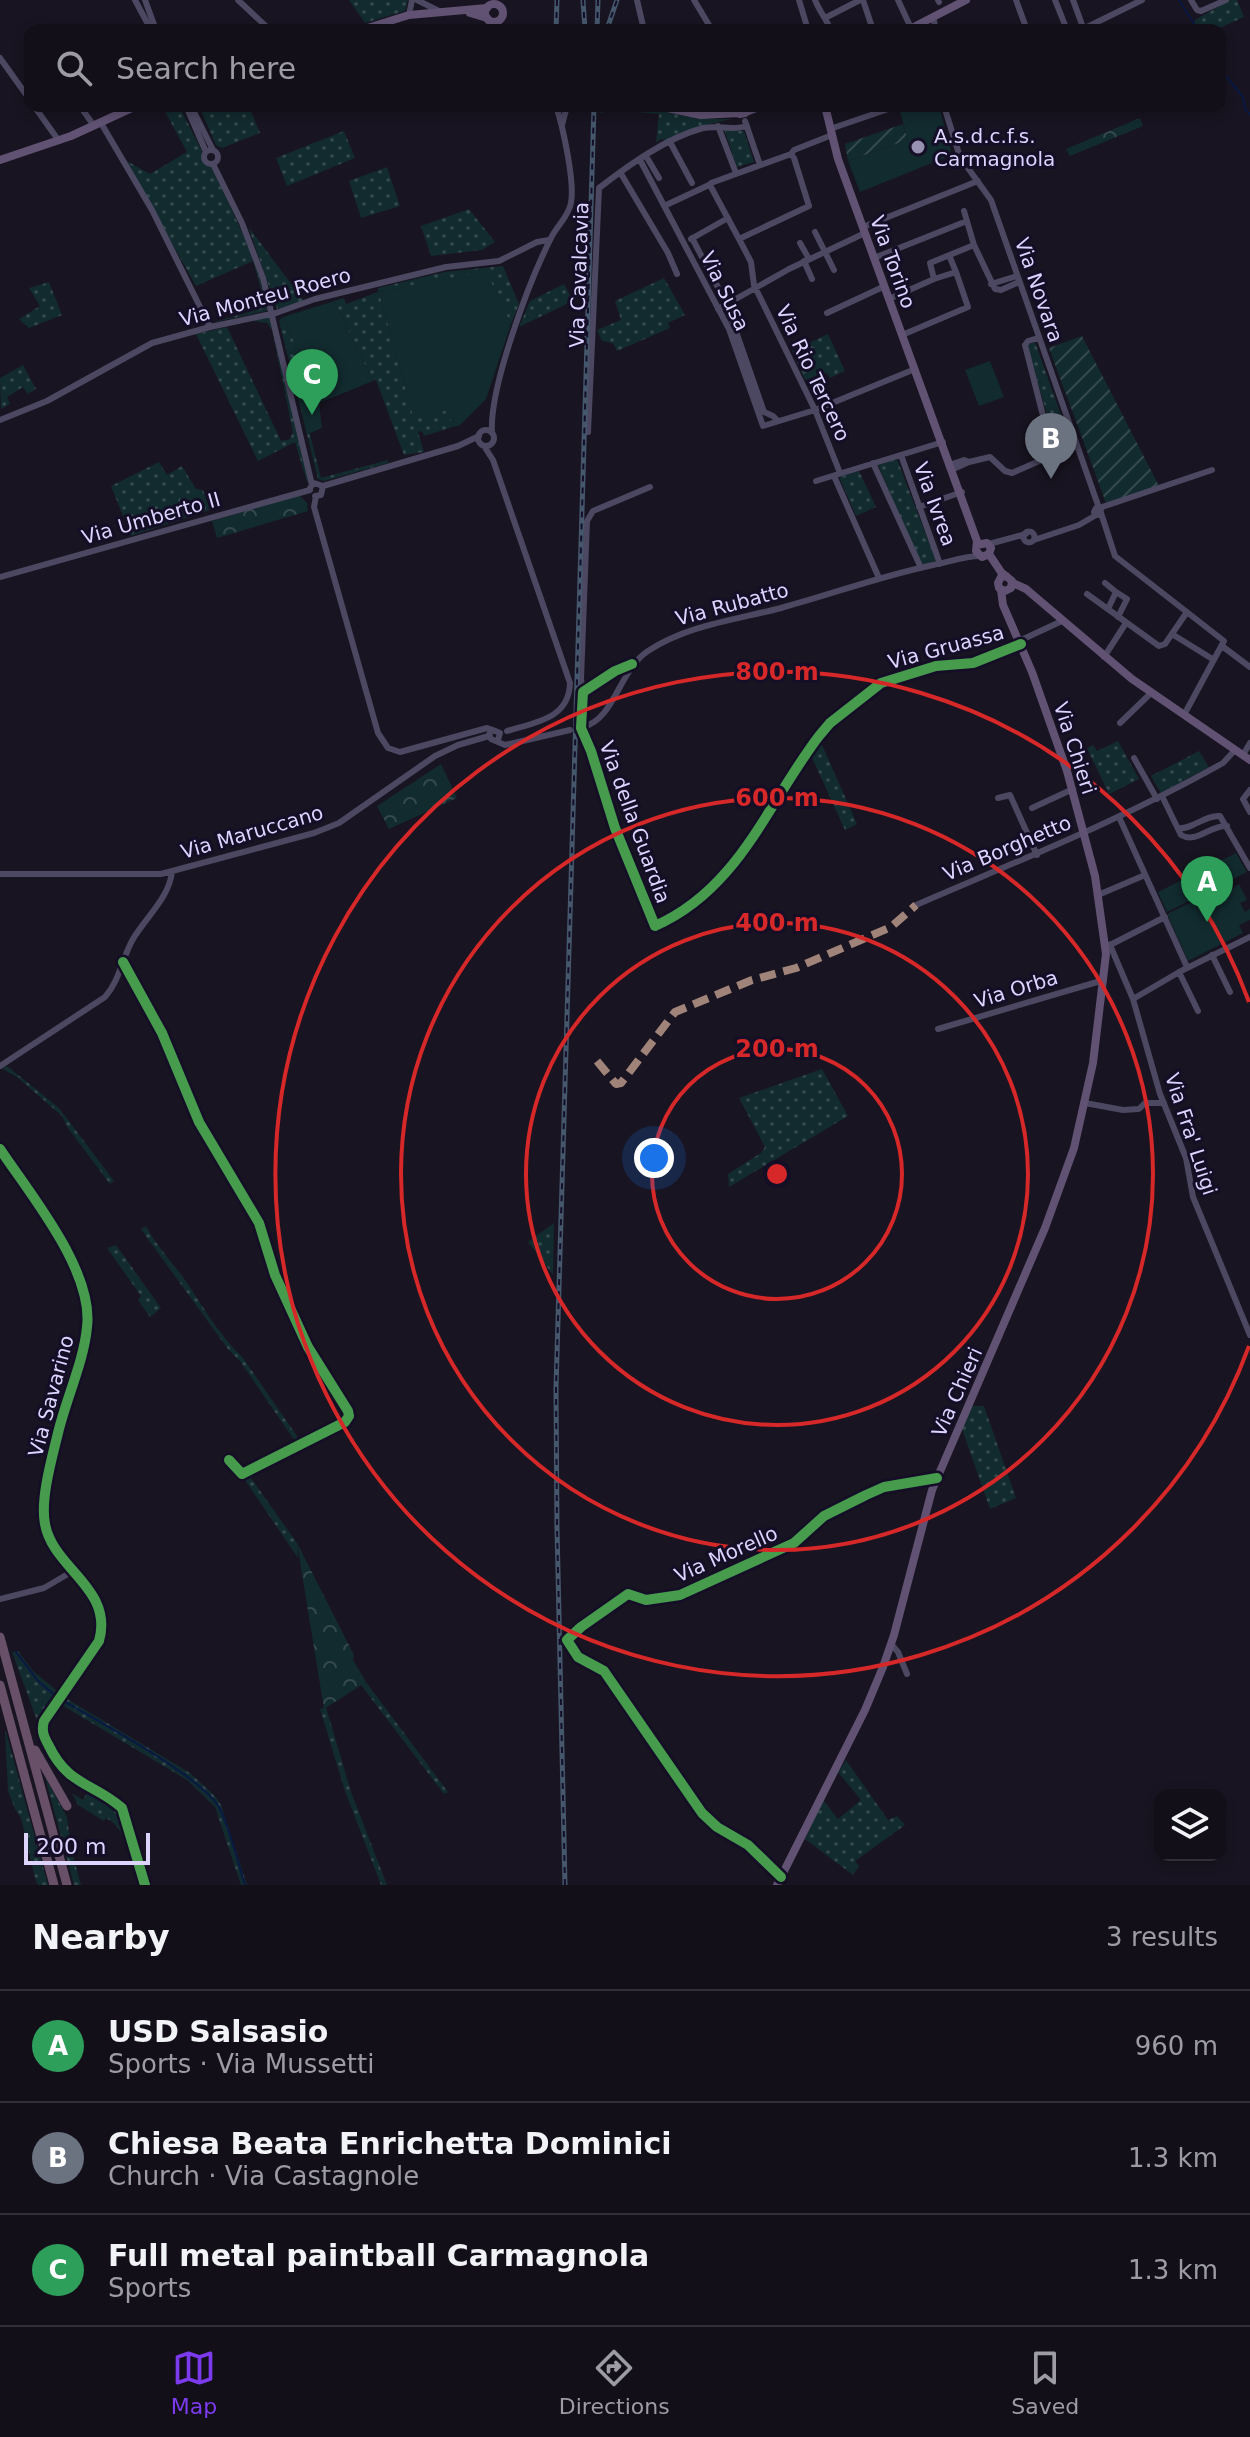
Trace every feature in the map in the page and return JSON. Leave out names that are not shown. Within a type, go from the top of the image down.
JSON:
[{"type":"highway","points":[[0,1637],[67,1885]]},
{"type":"highway","points":[[0,1685],[54,1885]]},
{"type":"highway","points":[[16,1697],[25,1714],[39,1758],[67,1806]]},
{"type":"main road","points":[[920,24],[966,0]]},
{"type":"main road","points":[[380,24],[409,15],[439,11],[497,13]]},
{"type":"main road","points":[[429,13],[497,13]]},
{"type":"main road","points":[[0,160],[59,141],[98,125],[118,112]]},
{"type":"main road","points":[[687,112],[701,115],[718,112]]},
{"type":"main road","name":"Via Torino","points":[[820,112],[830,129]]},
{"type":"main road","name":"Via Torino","points":[[826,112],[864,230],[960,492]]},
{"type":"main road","name":"Via Chieri","points":[[779,1881],[865,1710],[891,1644],[926,1506],[1045,1228],[1074,1148],[1085,1103],[1104,980],[1108,945],[1073,789],[1020,642],[1003,605],[1006,585],[997,575],[984,549],[960,492]]},
{"type":"main road","points":[[1006,585],[1031,595],[1151,693],[1243,755]]},
{"type":"street","points":[[139,0],[150,24]]},
{"type":"street","points":[[238,0],[264,24]]},
{"type":"street","points":[[409,15],[414,0],[439,11]]},
{"type":"street","points":[[637,0],[643,24]]},
{"type":"street","points":[[694,0],[708,24]]},
{"type":"street","points":[[799,0],[806,24]]},
{"type":"street","points":[[815,0],[828,24]]},
{"type":"street","points":[[825,18],[861,0],[871,24]]},
{"type":"street","points":[[898,0],[908,24]]},
{"type":"street","points":[[1016,0],[1025,24]]},
{"type":"street","points":[[1055,0],[1065,24]]},
{"type":"street","points":[[1073,0],[1081,24]]},
{"type":"street","points":[[1095,24],[1142,0]]},
{"type":"street","points":[[1191,0],[1201,11],[1226,0]]},
{"type":"street","points":[[933,17],[935,24]]},
{"type":"street","points":[[0,58],[24,92]]},
{"type":"street","points":[[38,112],[59,141]]},
{"type":"street","points":[[86,112],[98,125],[152,210],[210,327]]},
{"type":"street","points":[[192,112],[210,151],[218,154],[215,162],[261,262],[315,486],[314,504],[378,733],[384,743],[400,752],[487,728],[491,733],[500,733],[498,740],[505,745],[570,730]]},
{"type":"street","points":[[507,731],[556,714],[568,700],[570,683],[493,460],[481,439],[524,306],[549,240],[564,220],[572,197],[558,112]]},
{"type":"street","points":[[562,125],[567,112]]},
{"type":"street","points":[[742,112],[760,165]]},
{"type":"street","name":"Via Cavalcavia","points":[[588,432],[598,190],[620,172],[670,142],[718,126],[740,129],[742,112]]},
{"type":"street","points":[[864,112],[865,117]]},
{"type":"street","points":[[664,206],[736,173],[791,154],[830,129],[880,112]]},
{"type":"street","name":"Via Novara","points":[[946,112],[960,157],[991,200],[1115,556],[1221,638],[1224,641],[1222,646],[1250,667]]},
{"type":"street","points":[[718,126],[736,173]]},
{"type":"street","points":[[670,142],[692,183]]},
{"type":"street","points":[[210,151],[205,160],[215,162]]},
{"type":"street","points":[[739,239],[809,206],[791,154]]},
{"type":"street","points":[[643,158],[659,178]]},
{"type":"street","name":"Via Susa","points":[[643,158],[664,206],[729,329],[763,426],[815,410],[915,369]]},
{"type":"street","points":[[620,172],[677,274]]},
{"type":"street","points":[[718,309],[864,230],[978,181]]},
{"type":"street","name":"Via Rio Tercero","points":[[712,184],[751,262],[755,287],[815,410],[837,474]]},
{"type":"street","points":[[964,211],[974,245],[991,284],[1018,279]]},
{"type":"street","points":[[684,242],[728,218]]},
{"type":"street","points":[[874,258],[967,221]]},
{"type":"street","points":[[815,232],[834,270]]},
{"type":"street","name":"Via Susa","points":[[692,238],[721,293],[732,302],[735,313],[732,320],[764,412],[778,421]]},
{"type":"street","name":"Via Monteu Roero","points":[[0,420],[47,401],[152,343],[444,267],[499,261],[537,242],[549,240]]},
{"type":"street","points":[[800,243],[812,279]]},
{"type":"street","points":[[934,279],[930,263],[974,245]]},
{"type":"street","points":[[902,335],[968,307],[949,255]]},
{"type":"street","points":[[889,299],[956,272]]},
{"type":"street","points":[[827,313],[885,286]]},
{"type":"street","points":[[1038,338],[1025,345],[1053,455]]},
{"type":"street","points":[[492,407],[493,460]]},
{"type":"street","points":[[481,439],[492,433]]},
{"type":"street","points":[[481,439],[493,443]]},
{"type":"street","name":"Via Umberto II","points":[[0,577],[481,439]]},
{"type":"street","points":[[816,481],[942,443]]},
{"type":"street","points":[[951,467],[990,457],[1005,471],[1012,473],[1053,455],[1056,450],[1076,444]]},
{"type":"street","name":"Via Ivrea","points":[[901,455],[940,564]]},
{"type":"street","points":[[873,463],[921,568]]},
{"type":"street","points":[[1099,512],[1212,470]]},
{"type":"street","points":[[837,474],[879,578]]},
{"type":"street","points":[[315,486],[323,492],[316,496]]},
{"type":"street","name":"Via della Guardia","points":[[650,487],[593,511],[587,521],[581,728],[615,828],[655,926]]},
{"type":"street","points":[[919,507],[960,492]]},
{"type":"street","name":"Via Rubatto","points":[[583,727],[594,724],[602,717],[632,664],[682,632],[783,608],[879,578],[940,564],[1014,537],[1025,536],[1029,543],[1034,538],[1049,537],[1088,521],[1099,512]]},
{"type":"street","points":[[1105,583],[1127,599],[1118,617]]},
{"type":"street","points":[[1108,609],[1116,592]]},
{"type":"street","points":[[1087,594],[1159,646],[1165,644],[1187,612]]},
{"type":"street","name":"Via Gruassa","points":[[655,926],[709,892],[757,831],[819,736],[830,723],[874,688],[936,666],[973,663],[1062,621]]},
{"type":"street","points":[[1104,657],[1126,623]]},
{"type":"street","points":[[1172,634],[1214,660]]},
{"type":"street","points":[[1184,715],[1222,646]]},
{"type":"street","points":[[583,692],[632,664]]},
{"type":"street","points":[[1120,723],[1151,693]]},
{"type":"street","name":"Via Maruccano","points":[[0,874],[153,875],[323,830],[435,756],[491,733]]},
{"type":"street","name":"Via Borghetto","points":[[916,905],[1119,817],[1243,755],[1250,743]]},
{"type":"street","points":[[1134,758],[1181,832],[1192,839],[1218,826],[1227,826]]},
{"type":"street","points":[[1032,808],[1073,789]]},
{"type":"street","points":[[1250,790],[1243,799],[1250,812]]},
{"type":"street","points":[[998,798],[1010,795],[1037,855]]},
{"type":"street","points":[[1215,816],[1218,826]]},
{"type":"street","points":[[1181,832],[1220,816],[1250,868]]},
{"type":"street","points":[[1119,817],[1187,967]]},
{"type":"street","points":[[0,1066],[105,997],[115,984],[135,935],[163,896],[172,872]]},
{"type":"street","points":[[1098,895],[1145,875]]},
{"type":"street","points":[[1108,945],[1165,917]]},
{"type":"street","points":[[1133,999],[1187,967],[1249,941]]},
{"type":"street","name":"Via Fra' Luigi","points":[[1108,945],[1133,999],[1164,1103],[1186,1158],[1193,1197],[1250,1335]]},
{"type":"street","points":[[1212,955],[1230,992]]},
{"type":"street","points":[[123,962],[162,1033],[199,1122],[259,1223],[275,1275],[308,1347],[348,1411],[345,1422],[242,1474],[229,1460]]},
{"type":"street","points":[[1179,972],[1198,1011]]},
{"type":"street","name":"Via Orba","points":[[938,1029],[1104,980]]},
{"type":"street","points":[[1085,1103],[1123,1110],[1139,1109],[1145,1103],[1164,1103]]},
{"type":"street","name":"Via Savarino","points":[[0,1149],[62,1243],[87,1306],[86,1334],[60,1423],[44,1517],[49,1537],[98,1603],[101,1631],[99,1641],[42,1726],[50,1749],[61,1767],[122,1808],[145,1885]]},
{"type":"street","name":"Via Morello","points":[[779,1881],[748,1845],[708,1820],[604,1671],[578,1657],[567,1640],[628,1594],[646,1600],[680,1595],[794,1543],[824,1516],[866,1495],[884,1487],[937,1478]]},
{"type":"street","points":[[0,1599],[44,1588],[73,1571]]},
{"type":"street","points":[[891,1644],[898,1652],[907,1674]]},
{"type":"green space","points":[[349,0],[408,0],[405,11],[365,23]]},
{"type":"green space","points":[[1230,0],[1237,0],[1244,17],[1226,25],[1194,24],[1195,20]]},
{"type":"green space","points":[[165,112],[182,112],[202,151],[204,162],[212,167],[255,260],[269,308],[266,311],[211,323],[266,307],[253,261],[196,286],[125,160],[150,174],[187,152]]},
{"type":"green space","points":[[202,112],[251,112],[260,133],[222,148],[216,145]]},
{"type":"green space","points":[[636,112],[731,119],[656,143],[659,114]]},
{"type":"green space","name":"A.s.d.c.f.s. Carmagnola","points":[[900,112],[941,112],[952,155],[860,192],[848,161],[908,140]]},
{"type":"green space","points":[[1140,118],[1143,126],[1070,156],[1066,149]]},
{"type":"green space","points":[[903,124],[908,140],[848,161],[845,144]]},
{"type":"green space","points":[[724,129],[744,131],[754,162],[737,167]]},
{"type":"green space","points":[[344,131],[355,158],[287,186],[276,158]]},
{"type":"green space","points":[[387,167],[400,206],[361,218],[349,181]]},
{"type":"green space","points":[[469,209],[495,242],[482,250],[431,256],[421,226]]},
{"type":"green space","points":[[250,229],[304,301],[277,309]]},
{"type":"green space","points":[[503,266],[519,304],[511,324],[485,272],[379,292],[414,418],[448,409],[453,427],[424,436],[422,431],[418,432],[424,452],[404,455],[376,380],[373,381],[334,301],[344,298],[346,304],[378,292],[378,288],[444,272]]},
{"type":"green space","points":[[486,271],[511,324],[486,399],[459,426],[453,427],[448,410],[414,419],[379,292]]},
{"type":"green space","points":[[664,278],[685,315],[668,323],[670,328],[617,351],[613,343],[602,341],[597,330],[621,320],[615,301]]},
{"type":"green space","points":[[49,282],[62,315],[29,328],[19,319],[40,306],[29,288]]},
{"type":"green space","points":[[564,284],[573,301],[519,327],[530,301]]},
{"type":"green space","points":[[334,301],[373,381],[319,403],[322,428],[308,434],[297,383],[310,378],[283,317]]},
{"type":"green space","points":[[268,316],[273,319],[307,482],[295,442],[258,461],[196,334],[227,327],[281,441],[290,439],[293,432],[272,330],[267,323],[252,321]]},
{"type":"green space","points":[[283,317],[310,378],[297,383],[321,478],[388,460],[388,463],[324,481],[318,479],[279,321]]},
{"type":"green space","points":[[828,334],[845,371],[830,378],[827,373],[805,380],[792,351]]},
{"type":"green space","points":[[1082,336],[1159,486],[1106,503],[1049,348]]},
{"type":"green space","points":[[1035,342],[1070,440],[1056,446],[1027,345]]},
{"type":"green space","points":[[990,361],[1004,397],[979,406],[965,370]]},
{"type":"green space","points":[[23,365],[36,389],[28,394],[23,387],[7,397],[10,404],[1,409],[0,378]]},
{"type":"green space","points":[[897,459],[936,561],[921,565],[878,465]]},
{"type":"green space","points":[[159,462],[167,475],[182,466],[196,489],[203,490],[210,510],[131,536],[111,486]]},
{"type":"green space","points":[[859,471],[876,507],[856,516],[839,477]]},
{"type":"green space","points":[[299,495],[307,503],[308,511],[217,538],[212,521]]},
{"type":"green space","points":[[819,738],[857,824],[845,830],[809,751]]},
{"type":"green space","points":[[1118,741],[1139,779],[1109,794],[1087,748],[1093,745],[1097,751]]},
{"type":"green space","points":[[1199,751],[1209,767],[1161,793],[1151,776]]},
{"type":"green space","points":[[441,764],[457,798],[389,829],[377,806]]},
{"type":"green space","points":[[1236,853],[1247,872],[1167,912],[1158,892]]},
{"type":"green space","points":[[1230,883],[1233,888],[1239,884],[1247,900],[1240,903],[1245,912],[1250,909],[1250,920],[1239,925],[1243,933],[1188,961],[1167,914]]},
{"type":"green space","points":[[7,1066],[59,1108],[114,1181],[110,1184],[62,1116],[17,1077],[1,1068]]},
{"type":"green space","points":[[822,1069],[848,1116],[729,1187],[728,1174],[761,1153],[765,1147],[739,1098]]},
{"type":"green space","points":[[554,1223],[553,1275],[528,1242]]},
{"type":"green space","points":[[146,1226],[301,1442],[297,1444],[240,1361],[153,1246],[141,1229]]},
{"type":"green space","points":[[116,1245],[161,1308],[150,1317],[138,1300],[141,1296],[107,1248]]},
{"type":"green space","points":[[972,1406],[984,1406],[1016,1498],[990,1509],[962,1429]]},
{"type":"green space","points":[[298,1447],[296,1452],[251,1478],[297,1543],[298,1558],[243,1477]]},
{"type":"green space","points":[[297,1543],[366,1682],[324,1709]]},
{"type":"green space","points":[[18,1651],[33,1671],[61,1694],[38,1723],[12,1652]]},
{"type":"green space","points":[[366,1682],[448,1792],[444,1794],[361,1685]]},
{"type":"green space","points":[[64,1697],[190,1773],[215,1796],[221,1805],[247,1885],[241,1885],[215,1807],[187,1780],[60,1704]]},
{"type":"green space","points":[[326,1707],[351,1792],[387,1885],[381,1885],[345,1791],[320,1709]]},
{"type":"green space","points":[[5,1732],[48,1885],[38,1885],[35,1878],[21,1818],[8,1791]]},
{"type":"green space","points":[[846,1760],[888,1820],[897,1816],[905,1825],[855,1861],[859,1866],[853,1875],[805,1839],[823,1800],[838,1819],[861,1800],[838,1772]]},
{"type":"green space","points":[[45,1777],[67,1817],[81,1885],[74,1885]]},
{"type":"green space","points":[[94,1792],[120,1808],[143,1885],[138,1885],[128,1847],[119,1830],[106,1818],[104,1821],[78,1805],[72,1793],[83,1800],[87,1793],[92,1796]]},
{"type":"waterway","points":[[1179,0],[1194,24]]},
{"type":"waterway","points":[[1226,76],[1243,97],[1245,109],[1250,114]]},
{"type":"waterway","points":[[16,1652],[38,1681],[57,1697],[170,1765],[210,1796],[224,1818],[245,1885]]},
{"type":"railway","points":[[556,24],[557,0]]},
{"type":"railway","points":[[583,0],[585,24]]},
{"type":"railway","points":[[597,24],[598,0]]},
{"type":"railway","points":[[609,24],[617,0]]},
{"type":"railway","points":[[565,1885],[556,1388],[594,112]]},
{"type":"marked path","points":[[597,1061],[616,1084],[621,1083],[675,1012],[752,980],[796,968],[891,927],[916,905]]},
{"type":"cycle path","points":[[632,664],[583,692],[581,728],[615,828],[655,926],[684,910],[730,868],[819,736],[830,723],[881,683],[936,666],[973,663],[1021,644]]},
{"type":"cycle path","points":[[123,962],[162,1033],[199,1122],[259,1223],[275,1275],[308,1347],[348,1411],[345,1422],[242,1474],[229,1460]]},
{"type":"cycle path","points":[[0,1149],[57,1234],[81,1282],[87,1305],[85,1340],[61,1420],[45,1491],[44,1514],[50,1540],[91,1593],[101,1623],[99,1641],[44,1721],[44,1734],[64,1769],[122,1808],[145,1885]]},
{"type":"cycle path","points":[[781,1877],[748,1845],[717,1827],[702,1813],[604,1671],[578,1657],[567,1640],[628,1594],[646,1600],[680,1595],[794,1543],[824,1516],[866,1495],[884,1487],[937,1478]]},
{"type":"place","name":"A.s.d.c.f.s. Carmagnola","points":[[918,147]]},
{"type":"place","name":"Full metal paintball Carmagnola","points":[[312,415]]},
{"type":"place","name":"Chiesa Beata Enrichetta Dominici","points":[[1051,479]]},
{"type":"place","name":"USD Salsasio","points":[[1207,922]]}]
